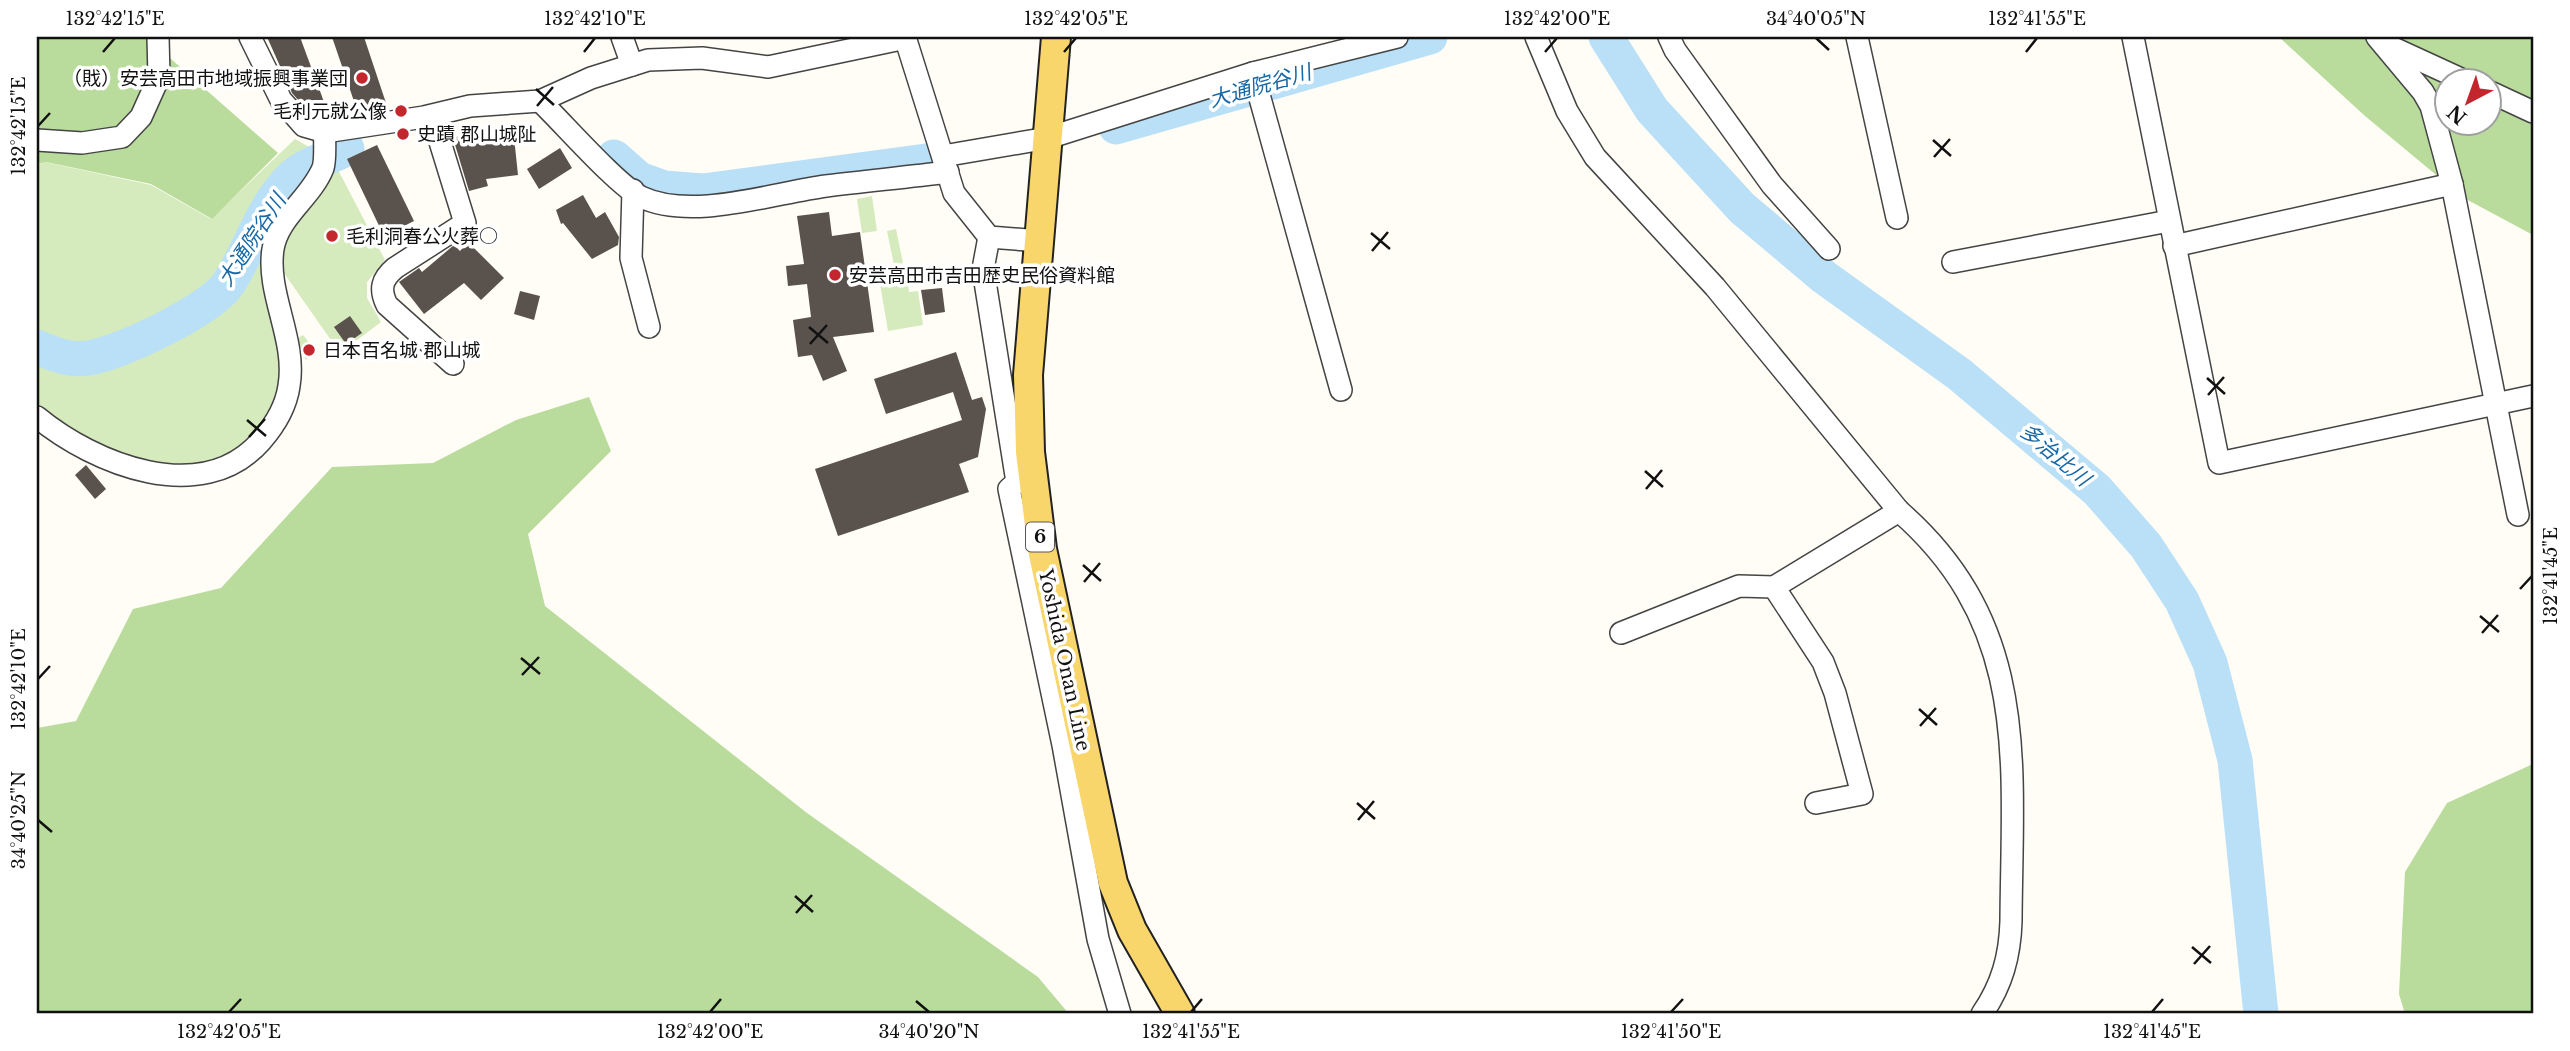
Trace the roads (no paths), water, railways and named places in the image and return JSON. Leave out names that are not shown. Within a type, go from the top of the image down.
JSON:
[{"type":"main road","name":"Yoshida Onan Line","points":[[1056,37],[1028,375],[1030,452],[1042,549],[1113,883],[1132,930],[1180,1014]]},
{"type":"street","points":[[37,141],[82,143],[122,137],[141,117],[159,77],[158,37]]},
{"type":"street","points":[[37,417],[60,436],[136,470],[178,477],[215,471],[248,456],[277,423],[289,386],[289,344],[275,283],[273,250],[280,229],[323,168],[324,145],[281,100],[250,37]]},
{"type":"street","points":[[622,37],[632,65]]},
{"type":"street","points":[[324,145],[470,106],[540,101],[591,78],[648,60],[702,58],[768,67],[906,37],[954,193],[989,237],[1040,241]]},
{"type":"street","points":[[540,101],[641,197],[699,207],[946,164],[1048,138],[1253,73],[1397,37]]},
{"type":"street","points":[[1536,37],[1567,111],[1595,157],[1715,287],[1899,511],[1917,527],[1972,598],[1991,638],[2009,710],[2010,944],[1999,989],[1982,1014]]},
{"type":"street","points":[[1669,37],[1675,50],[1772,185],[1829,248]]},
{"type":"street","points":[[1857,37],[1897,218]]},
{"type":"street","points":[[2133,37],[2220,463],[2533,396]]},
{"type":"street","points":[[2380,40],[2434,66]]},
{"type":"street","points":[[2380,40],[2431,106],[2452,184],[2518,515]]},
{"type":"street","points":[[1253,73],[1341,390]]},
{"type":"street","points":[[2504,99],[2533,113]]},
{"type":"street","points":[[432,116],[465,223],[395,268],[386,276],[382,295],[387,305],[453,364]]},
{"type":"street","points":[[2174,246],[2452,184]]},
{"type":"street","points":[[633,190],[631,258],[649,327]]},
{"type":"street","points":[[1953,262],[2169,221]]},
{"type":"street","points":[[989,237],[983,269],[1017,482],[1009,489],[1063,746],[1098,939],[1120,1014]]},
{"type":"street","points":[[1621,633],[1739,586],[1774,587],[1899,511]]},
{"type":"street","points":[[1774,587],[1823,662],[1835,693],[1862,794],[1816,803]]},
{"type":"waterway","name":"大通院谷川","points":[[1116,127],[1430,37]]},
{"type":"waterway","name":"多治比川","points":[[1606,37],[1652,110],[1742,208],[1824,277],[1959,374],[2097,490],[2146,546],[2182,601],[2210,663],[2235,760],[2261,1014]]},
{"type":"waterway","name":"大通院谷川","points":[[37,347],[75,359],[102,355],[141,340],[203,306],[228,284],[264,215],[291,178],[310,165],[347,149]]},
{"type":"waterway","name":"大通院谷川","points":[[614,157],[639,179],[664,188],[703,191],[926,161]]},
{"type":"waterway","name":"大通院谷川","points":[[37,355],[58,356]]},
{"type":"place","name":"（戝）安芸高田市地域振興事業団","points":[[362,78]]},
{"type":"place","name":"毛利元就公像","points":[[401,111]]},
{"type":"place","name":"史蹟 郡山城阯","points":[[403,134]]},
{"type":"place","name":"毛利洞春公火葬○","points":[[332,236]]},
{"type":"place","name":"安芸高田市吉田歴史民俗資料館","points":[[835,275]]},
{"type":"place","name":"日本百名城 郡山城","points":[[309,350]]}]
